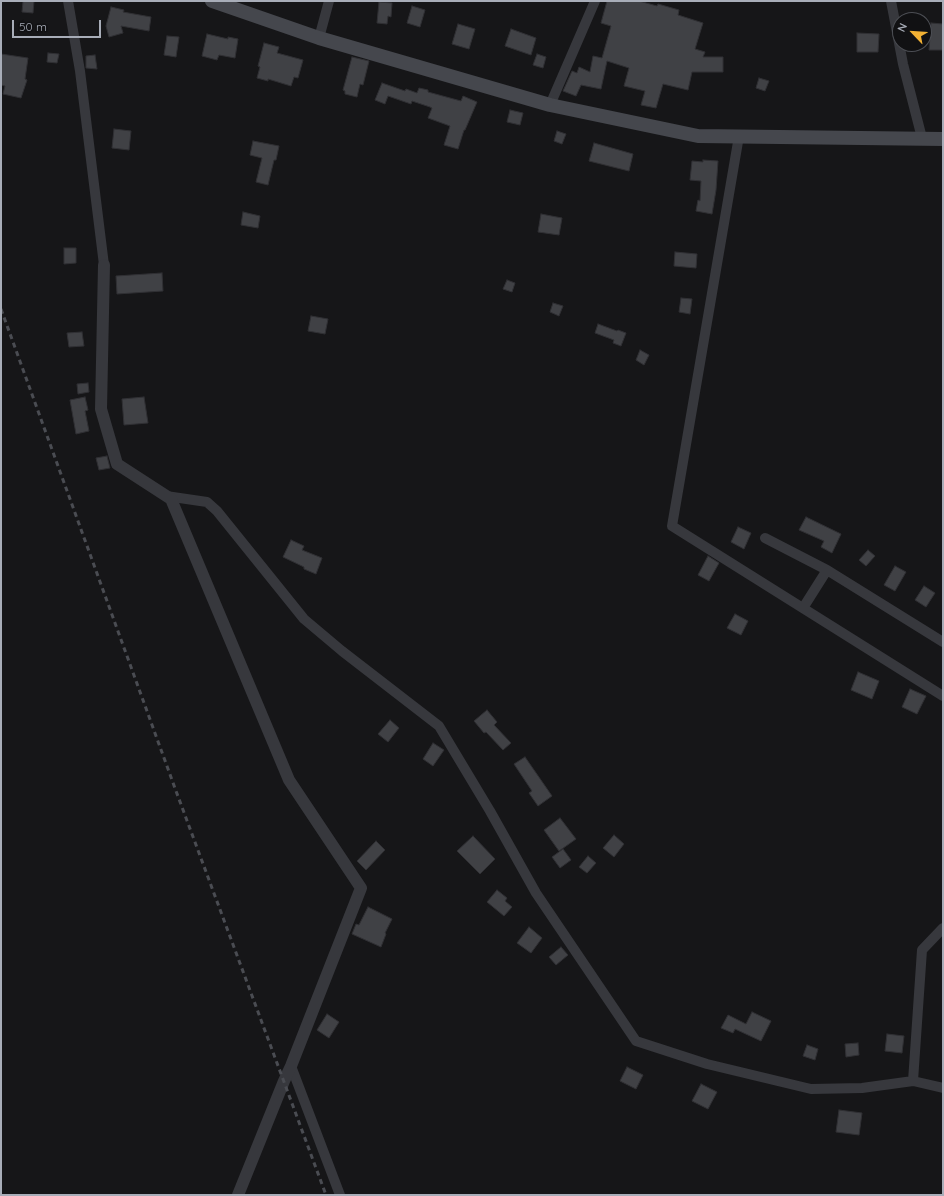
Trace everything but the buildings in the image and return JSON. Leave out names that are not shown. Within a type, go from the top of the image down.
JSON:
[{"type":"main road","points":[[212,1],[319,38],[550,105],[698,136],[943,139]]},
{"type":"street","points":[[68,1],[80,72],[104,264],[101,408],[117,464],[171,499],[289,780],[361,888],[291,1066],[238,1195]]},
{"type":"street","points":[[319,38],[329,1]]},
{"type":"street","points":[[550,105],[595,1]]},
{"type":"street","points":[[891,1],[903,64],[922,138]]},
{"type":"street","points":[[739,136],[672,526],[943,696]]},
{"type":"street","points":[[166,496],[207,502],[217,511],[304,619],[342,651],[439,726],[490,811],[536,893],[636,1040],[707,1064],[811,1089],[862,1088],[914,1080],[943,1088]]},
{"type":"street","points":[[765,538],[827,570],[943,642]]},
{"type":"street","points":[[803,608],[827,570]]},
{"type":"street","points":[[914,1080],[922,950],[943,928]]},
{"type":"street","points":[[291,1066],[340,1195]]},
{"type":"railway","points":[[1,309],[176,791],[326,1195]]}]
